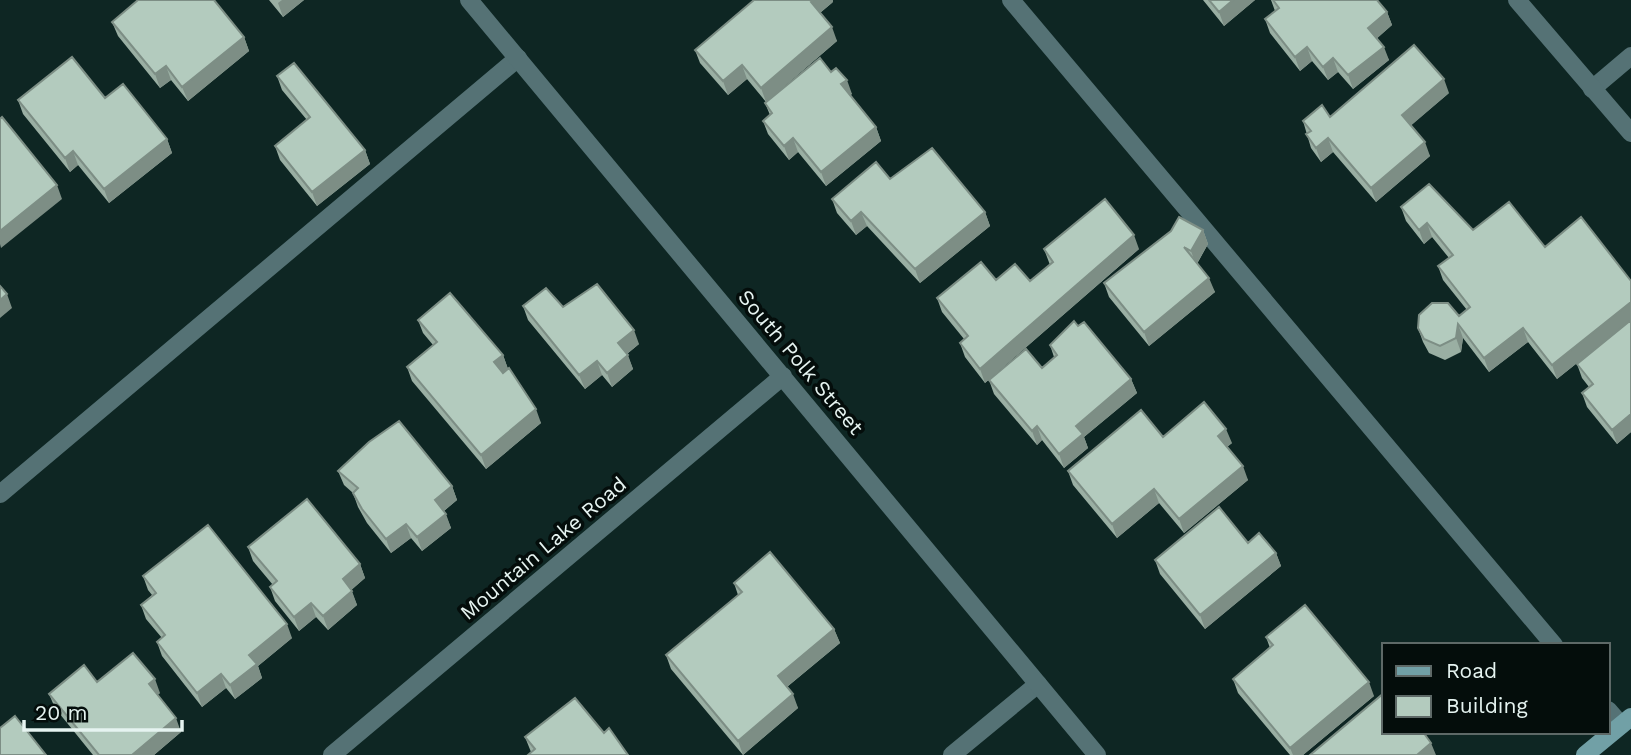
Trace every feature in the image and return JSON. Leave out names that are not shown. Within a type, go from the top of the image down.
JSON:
[{"type":"main road","points":[[1585,755],[1626,721]]},
{"type":"street","name":"South Polk Street","points":[[469,0],[1097,755]]},
{"type":"street","points":[[1011,0],[1551,643]]},
{"type":"street","points":[[1517,0],[1631,133]]},
{"type":"street","points":[[1592,89],[1631,56]]},
{"type":"street","points":[[0,494],[518,58]]},
{"type":"street","name":"Mountain Lake Road","points":[[332,755],[783,376]]},
{"type":"street","points":[[952,755],[1038,684]]},
{"type":"street","points":[[1610,711],[1626,721]]},
{"type":"building","points":[[138,0],[214,0],[244,37],[182,87],[166,66],[155,74],[112,22]]},
{"type":"building","points":[[754,0],[814,0],[811,2],[832,27],[761,88],[742,65],[723,81],[695,50]]},
{"type":"building","points":[[1209,0],[1233,0],[1219,12]]},
{"type":"building","points":[[1273,0],[1377,0],[1387,12],[1368,28],[1384,47],[1348,75],[1333,58],[1323,67],[1307,47],[1295,57],[1265,19],[1279,8]]},
{"type":"building","points":[[1414,45],[1444,79],[1402,115],[1425,142],[1371,188],[1328,138],[1316,148],[1306,134],[1311,131],[1303,121],[1322,105],[1330,117]]},
{"type":"building","points":[[72,57],[105,98],[123,84],[167,139],[104,189],[73,151],[65,158],[18,100]]},
{"type":"building","points":[[820,58],[831,72],[836,68],[847,80],[841,84],[876,127],[821,172],[793,138],[784,146],[763,121],[772,113],[765,103]]},
{"type":"building","points":[[294,63],[365,150],[312,192],[275,146],[310,117],[277,76]]},
{"type":"building","points":[[2,117],[57,185],[0,231],[0,119]]},
{"type":"building","points":[[932,148],[985,212],[915,269],[861,212],[851,221],[832,199],[876,162],[890,179]]},
{"type":"building","points":[[1429,184],[1473,230],[1509,202],[1545,247],[1581,217],[1631,281],[1631,302],[1552,365],[1523,328],[1484,358],[1458,324],[1456,338],[1440,346],[1424,339],[1418,328],[1419,315],[1432,303],[1448,303],[1459,316],[1470,307],[1438,266],[1453,255],[1427,223],[1419,230],[1401,207]]},
{"type":"building","points":[[1105,199],[1134,235],[980,369],[960,343],[968,336],[937,298],[981,262],[996,280],[1015,264],[1030,281],[1053,262],[1044,249]]},
{"type":"building","points":[[1179,217],[1203,230],[1191,251],[1184,247],[1209,278],[1144,332],[1104,283],[1171,231]]},
{"type":"building","points":[[597,284],[634,330],[618,343],[628,355],[607,373],[597,361],[579,375],[523,306],[546,288],[563,307]]},
{"type":"building","points":[[0,286],[7,294],[0,300]]},
{"type":"building","points":[[450,293],[503,355],[494,362],[503,373],[509,368],[536,409],[481,455],[407,367],[437,342],[418,320]]},
{"type":"building","points":[[1631,320],[1631,414],[1612,430],[1582,393],[1593,384],[1577,364]]},
{"type":"building","points":[[1074,321],[1078,326],[1084,322],[1131,379],[1076,426],[1083,434],[1059,454],[1037,426],[1032,431],[989,380],[1026,349],[1042,368],[1057,355],[1050,345]]},
{"type":"building","points":[[1204,402],[1226,429],[1218,436],[1243,466],[1179,519],[1154,489],[1112,524],[1068,471],[1141,410],[1163,437]]},
{"type":"building","points":[[399,421],[452,486],[435,500],[446,514],[417,537],[406,524],[386,539],[353,493],[358,488],[338,471],[369,442]]},
{"type":"building","points":[[307,499],[360,564],[343,579],[352,591],[323,616],[311,603],[294,617],[270,587],[277,581],[248,547]]},
{"type":"building","points":[[1219,507],[1248,543],[1259,533],[1276,553],[1200,615],[1155,560]]},
{"type":"building","points":[[208,525],[287,624],[249,655],[257,664],[230,685],[221,674],[197,693],[157,642],[165,635],[141,605],[156,593],[143,576]]},
{"type":"building","points":[[770,552],[834,629],[778,676],[793,694],[738,741],[666,655],[742,592],[734,583]]},
{"type":"building","points":[[1305,605],[1369,682],[1290,748],[1233,679],[1273,645],[1266,637]]},
{"type":"building","points":[[133,653],[155,679],[149,684],[176,718],[132,755],[99,755],[49,694],[84,665],[97,682]]},
{"type":"building","points":[[1382,695],[1382,734],[1424,734],[1431,743],[1417,755],[1310,755]]},
{"type":"building","points":[[575,698],[604,733],[609,728],[628,755],[528,755],[535,749],[525,737]]},
{"type":"building","points":[[15,716],[46,755],[0,755],[0,728]]}]
